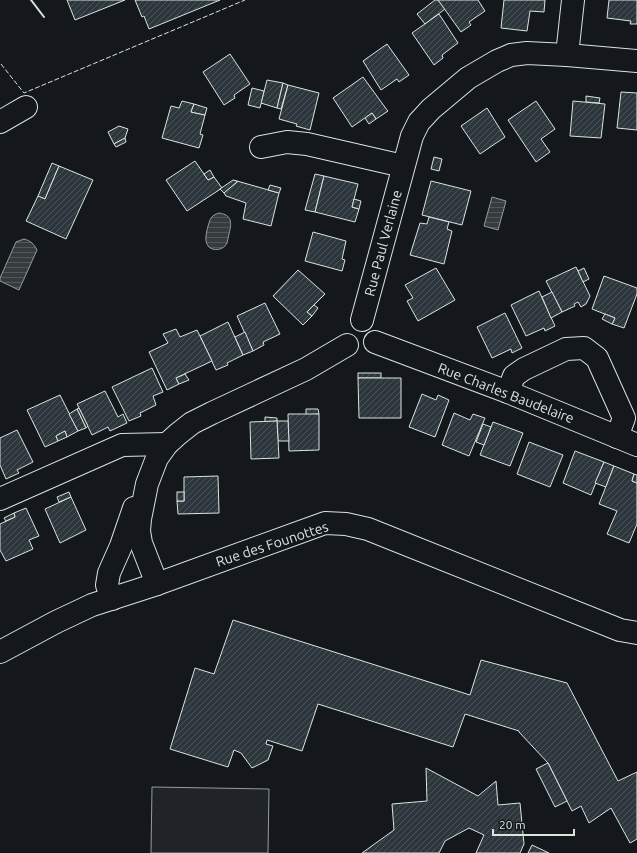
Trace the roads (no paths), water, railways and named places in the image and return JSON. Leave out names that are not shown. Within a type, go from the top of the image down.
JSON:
[{"type":"street","points":[[567,54],[573,0]]},
{"type":"street","name":"Rue Paul Verlaine","points":[[362,320],[412,136],[419,122],[431,109],[468,78],[497,61],[511,55],[526,53],[567,54],[637,61]]},
{"type":"street","points":[[0,122],[26,107]]},
{"type":"street","points":[[261,147],[287,142],[306,144],[403,166]]},
{"type":"street","points":[[359,320],[369,323],[373,326],[375,331],[375,342],[368,350],[363,352],[358,352],[348,348],[344,338],[346,327],[354,321],[359,320]]},
{"type":"street","name":"Rue Charles Baudelaire","points":[[375,342],[508,392],[627,441]]},
{"type":"street","points":[[157,584],[141,543],[139,531],[140,519],[148,484],[157,458],[167,444],[192,423],[306,369],[347,345]]},
{"type":"street","points":[[508,392],[514,376],[524,369],[566,349],[584,348],[597,358],[624,418],[627,441]]},
{"type":"street","points":[[0,499],[122,445],[167,444]]},
{"type":"street","points":[[112,599],[107,585],[109,573],[121,546],[133,509],[148,484]]},
{"type":"street","name":"Rue des Founottes","points":[[0,652],[56,622],[92,605],[157,584],[325,523],[346,524],[368,529],[620,630],[637,633]]}]
